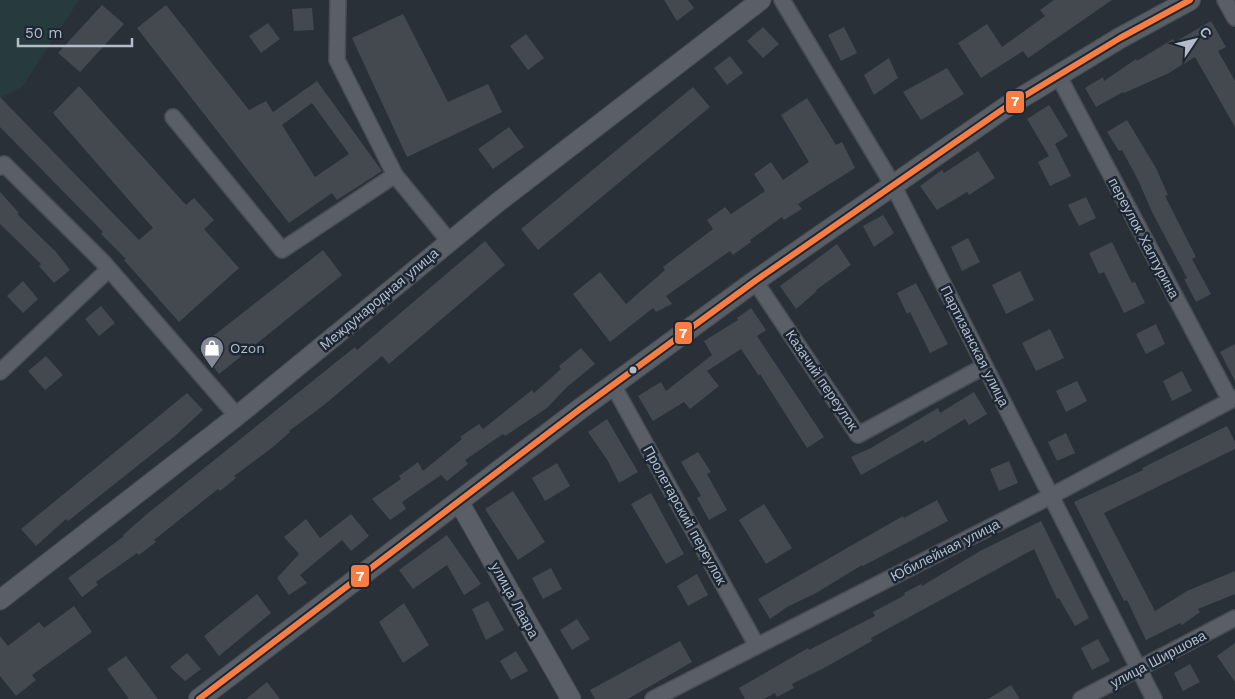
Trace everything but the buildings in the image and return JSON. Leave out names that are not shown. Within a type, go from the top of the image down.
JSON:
[{"type":"main road","points":[[199,699],[613,385],[755,281],[1006,107],[1058,75],[1190,0]]},
{"type":"street","points":[[338,0],[337,60],[395,175],[449,242]]},
{"type":"street","name":"Международная улица","points":[[0,600],[238,416],[449,242],[761,0]]},
{"type":"street","name":"Партизанская улица","points":[[782,0],[893,185],[1154,699]]},
{"type":"street","points":[[1225,0],[1235,18]]},
{"type":"street","name":"переулок Халтурина","points":[[1058,75],[1232,399]]},
{"type":"street","points":[[173,117],[282,250],[395,175]]},
{"type":"street","points":[[0,167],[4,164],[109,269],[238,416]]},
{"type":"street","points":[[0,372],[109,269]]},
{"type":"street","name":"Казачий переулок","points":[[755,281],[858,435],[985,366]]},
{"type":"street","name":"Пролетарский переулок","points":[[613,385],[757,646]]},
{"type":"street","name":"Юбилейная улица","points":[[653,699],[1051,496],[1232,399]]},
{"type":"street","name":"улица Лаара","points":[[459,502],[571,699]]},
{"type":"street","name":"улица Ширшова","points":[[1082,699],[1235,618]]},
{"type":"green space","points":[[0,0],[79,0],[22,87],[0,98]]},
{"type":"transit line","name":"7","points":[[199,699],[580,409],[755,281],[1006,107],[1120,38],[1190,0]]},
{"type":"place","name":"Ozon","points":[[212,369]]}]
